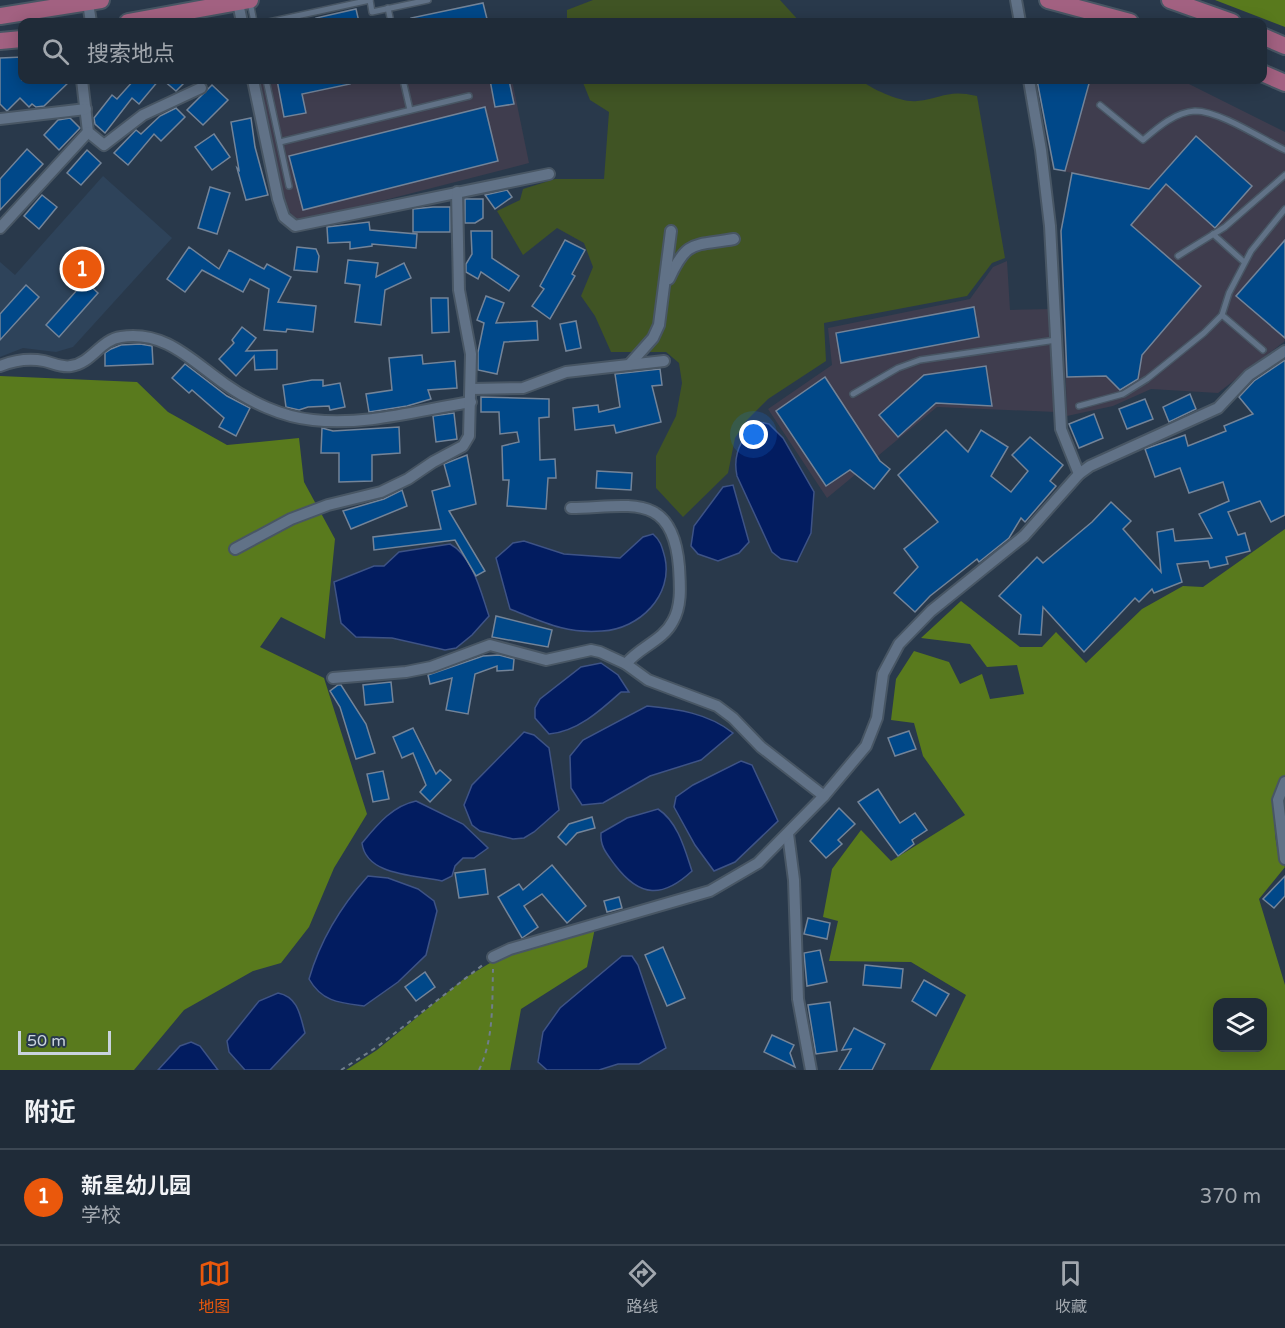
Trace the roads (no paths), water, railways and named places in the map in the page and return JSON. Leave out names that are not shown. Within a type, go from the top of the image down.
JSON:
[{"type":"main road","points":[[1048,0],[1115,18]]},
{"type":"main road","points":[[1170,0],[1221,18]]},
{"type":"main road","points":[[0,16],[92,1]]},
{"type":"main road","points":[[150,18],[246,1]]},
{"type":"main road","points":[[1267,38],[1285,46]]},
{"type":"main road","points":[[0,42],[18,40]]},
{"type":"main road","points":[[1267,75],[1285,83]]},
{"type":"street","points":[[1016,0],[1019,18]]},
{"type":"street","points":[[91,18],[92,1]]},
{"type":"street","points":[[243,18],[246,1]]},
{"type":"street","points":[[83,84],[88,132],[104,145],[142,115],[201,88]]},
{"type":"street","points":[[254,84],[278,199],[284,217],[291,224],[308,225],[549,174]]},
{"type":"street","points":[[1030,84],[1050,226],[1061,429],[1079,474]]},
{"type":"street","points":[[0,119],[86,109]]},
{"type":"street","points":[[0,228],[88,132]]},
{"type":"street","points":[[235,549],[291,519],[328,505],[381,492],[463,446],[469,436],[472,389],[469,338],[459,290],[457,192]]},
{"type":"street","points":[[629,365],[654,338],[659,325],[672,231]]},
{"type":"street","points":[[663,290],[679,256],[687,249],[734,239]]},
{"type":"street","points":[[0,366],[29,359],[69,367],[91,357],[109,340],[136,336],[170,343],[247,398],[275,411],[312,420],[354,420],[398,416],[471,402]]},
{"type":"street","points":[[493,957],[510,949],[710,891],[758,863],[824,796],[867,746],[877,718],[883,674],[899,644],[931,611],[1024,536],[1079,474],[1090,466],[1218,408],[1250,375],[1285,351]]},
{"type":"street","points":[[472,389],[523,388],[566,372],[664,362]]},
{"type":"street","points":[[572,508],[639,506],[660,515],[673,533],[680,591],[674,620],[658,638],[637,651],[626,664]]},
{"type":"street","points":[[333,678],[406,672],[431,667],[490,645],[546,660],[591,650],[626,664],[648,680],[717,706],[733,718],[761,747],[824,796]]},
{"type":"street","points":[[1285,782],[1278,800],[1285,859]]},
{"type":"street","points":[[788,834],[794,880],[798,999],[811,1070]]},
{"type":"lane","points":[[288,18],[370,0],[372,12],[428,0]]},
{"type":"lane","points":[[246,1],[252,18]]},
{"type":"lane","points":[[388,8],[390,18]]},
{"type":"lane","points":[[267,84],[289,186]]},
{"type":"lane","points":[[404,84],[410,110]]},
{"type":"lane","points":[[280,142],[469,96]]},
{"type":"lane","points":[[1100,105],[1143,140],[1171,118],[1195,111],[1220,118],[1285,150]]},
{"type":"lane","points":[[1178,256],[1214,234],[1285,175]]},
{"type":"lane","points":[[1079,406],[1123,394],[1147,379],[1222,315],[1244,262],[1262,235],[1285,209]]},
{"type":"lane","points":[[1214,234],[1244,262]]},
{"type":"lane","points":[[1222,315],[1263,350]]},
{"type":"lane","points":[[853,394],[898,368],[920,360],[1057,340]]},
{"type":"place","name":"新星幼儿园","points":[[82,269]]}]
